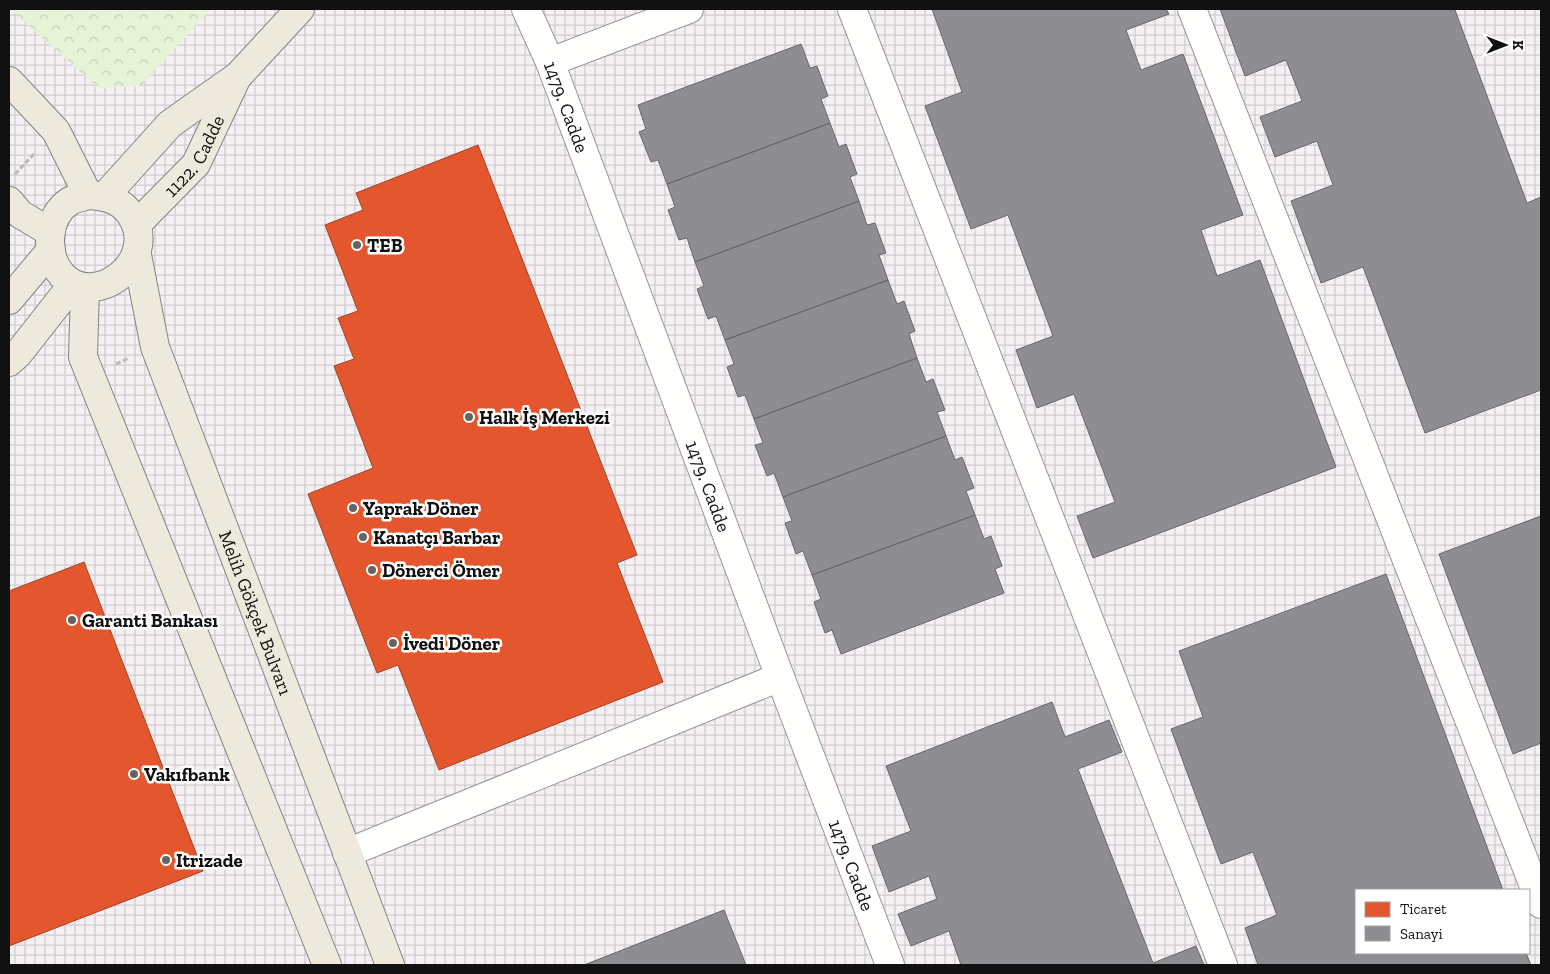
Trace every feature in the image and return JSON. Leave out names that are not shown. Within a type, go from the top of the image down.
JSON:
[{"type":"main road","name":"1122. Cadde","points":[[97,195],[170,124],[238,76],[300,9]]},
{"type":"main road","name":"1122. Cadde","points":[[137,224],[196,164],[238,76]]},
{"type":"main road","points":[[9,81],[56,131],[97,195]]},
{"type":"main road","points":[[9,201],[20,214],[50,241],[54,264],[62,276],[79,286],[97,286],[112,281],[127,271],[137,255],[139,240],[137,224],[125,206],[97,195],[70,201],[57,214],[50,241],[9,300]]},
{"type":"main road","name":"Melih Gökçek Bulvarı","points":[[137,255],[155,347],[390,965]]},
{"type":"main road","points":[[9,362],[79,286]]},
{"type":"main road","points":[[79,286],[83,357],[143,503],[326,965]]},
{"type":"street","name":"1479. Cadde","points":[[526,9],[550,62],[890,965]]},
{"type":"street","points":[[550,62],[690,9]]},
{"type":"street","points":[[852,9],[1223,965]]},
{"type":"street","points":[[1192,9],[1541,904]]},
{"type":"street","points":[[347,853],[780,677]]},
{"type":"path","points":[[9,181],[56,131]]},
{"type":"path","points":[[90,376],[155,347]]},
{"type":"shaded area","points":[[9,9],[1541,9],[1541,965],[9,965]]},
{"type":"green space","points":[[10,9],[211,9],[141,86],[98,88]]},
{"type":"building: Ticaret","name":"Halk İş Merkezi","points":[[478,145],[637,555],[617,563],[663,682],[439,770],[398,665],[377,673],[308,494],[373,468],[334,366],[354,359],[338,318],[358,311],[325,225],[363,210],[356,193]]},
{"type":"building: Ticaret","points":[[84,562],[203,871],[9,946],[9,591]]},
{"type":"building: Sanayi","points":[[932,9],[1166,9],[1169,14],[1126,30],[1141,70],[1183,54],[1243,215],[1201,230],[1217,276],[1260,260],[1336,467],[1093,558],[1077,516],[1115,502],[1074,394],[1037,408],[1016,350],[1053,336],[1008,215],[971,229],[925,106],[962,92]]},
{"type":"building: Sanayi","points":[[1220,9],[1457,9],[1455,10],[1527,203],[1541,197],[1541,390],[1425,433],[1363,267],[1321,283],[1291,201],[1333,185],[1317,141],[1275,157],[1260,117],[1302,101],[1286,60],[1245,76]]},
{"type":"building: Sanayi","points":[[801,44],[810,68],[817,66],[828,96],[821,99],[830,123],[667,184],[658,160],[651,162],[639,132],[646,129],[638,105]]},
{"type":"building: Sanayi","points":[[830,123],[839,147],[846,144],[857,174],[850,177],[859,201],[695,262],[687,238],[679,240],[668,210],[675,207],[667,184]]},
{"type":"building: Sanayi","points":[[859,201],[867,225],[875,223],[886,253],[879,255],[888,280],[725,340],[716,316],[708,319],[697,289],[704,286],[695,262]]},
{"type":"building: Sanayi","points":[[888,280],[897,304],[904,301],[915,331],[909,334],[917,358],[754,419],[745,395],[738,397],[727,367],[734,364],[725,340]]},
{"type":"building: Sanayi","points":[[917,358],[926,382],[933,379],[945,410],[937,412],[946,436],[783,497],[774,473],[767,476],[755,445],[763,443],[754,419]]},
{"type":"building: Sanayi","points":[[946,436],[955,460],[962,457],[974,488],[966,491],[975,515],[812,575],[803,551],[796,554],[785,523],[792,521],[783,497]]},
{"type":"building: Sanayi","points":[[975,515],[984,539],[991,536],[1002,566],[995,569],[1004,593],[841,654],[832,630],[825,633],[814,602],[821,599],[812,575]]},
{"type":"building: Sanayi","points":[[1541,516],[1541,743],[1513,754],[1439,554]]},
{"type":"building: Sanayi","points":[[1386,574],[1503,889],[1355,889],[1355,954],[1526,954],[1531,965],[1258,965],[1245,928],[1277,915],[1253,852],[1221,864],[1171,729],[1203,717],[1179,651]]},
{"type":"building: Sanayi","points":[[1052,702],[1065,737],[1109,720],[1122,752],[1078,769],[1153,963],[1196,946],[1204,965],[961,965],[949,931],[911,946],[898,914],[937,899],[929,876],[889,892],[872,846],[911,831],[886,766]]},
{"type":"building: Sanayi","points":[[724,910],[746,965],[584,965]]},
{"type":"place","name":"TEB","points":[[357,245]]},
{"type":"place","name":"Halk İş Merkezi","points":[[469,417]]},
{"type":"place","name":"Yaprak Döner","points":[[353,508]]},
{"type":"place","name":"Kanatçı Barbar","points":[[363,537]]},
{"type":"place","name":"Dönerci Ömer","points":[[372,570]]},
{"type":"place","name":"Garanti Bankası","points":[[72,620]]},
{"type":"place","name":"İvedi Döner","points":[[393,643]]},
{"type":"place","name":"Vakıfbank","points":[[134,774]]},
{"type":"place","name":"Itrizade","points":[[166,860]]}]
